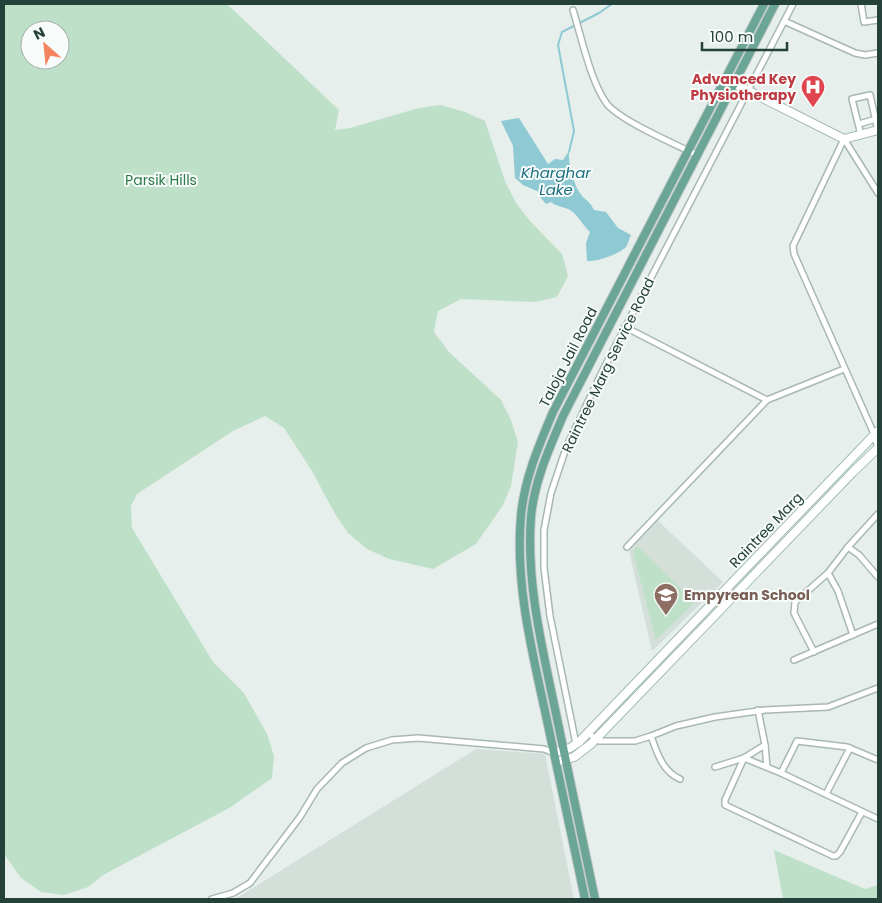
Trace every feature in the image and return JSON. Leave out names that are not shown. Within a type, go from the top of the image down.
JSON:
[{"type":"main road","name":"Taloja Jail Road","points":[[554,753],[534,659],[525,603],[520,559],[524,494],[540,444],[554,412],[764,4]]},
{"type":"main road","name":"Taloja Jail Road","points":[[564,750],[544,657],[534,592],[530,537],[534,496],[546,455],[563,416],[775,4]]},
{"type":"main road","points":[[725,79],[844,139],[878,130]]},
{"type":"main road","name":"Raintree Marg","points":[[554,753],[576,744],[588,733],[860,452],[876,432]]},
{"type":"main road","name":"Raintree Marg","points":[[556,762],[579,755],[596,740],[878,448]]},
{"type":"main road","points":[[564,750],[595,899]]},
{"type":"main road","points":[[554,753],[585,899]]},
{"type":"street","name":"Raintree Marg Service Road","points":[[579,755],[550,616],[544,568],[544,530],[551,492],[566,448],[625,327],[793,4]]},
{"type":"street","points":[[861,4],[864,22],[878,20]]},
{"type":"street","points":[[573,10],[597,86],[608,104],[622,117],[697,155]]},
{"type":"street","points":[[784,21],[855,53],[865,56],[878,53]]},
{"type":"street","points":[[861,135],[852,99],[870,95],[878,130]]},
{"type":"street","points":[[859,124],[876,119]]},
{"type":"street","points":[[844,139],[878,192]]},
{"type":"street","points":[[844,139],[794,246],[794,254],[844,369],[876,432],[878,448]]},
{"type":"street","points":[[625,327],[767,400]]},
{"type":"street","points":[[627,547],[767,400],[844,369]]},
{"type":"street","points":[[814,652],[795,616],[793,606],[795,602],[828,574],[848,547],[878,514]]},
{"type":"street","points":[[848,547],[859,555],[878,577]]},
{"type":"street","points":[[828,574],[838,591],[853,635]]},
{"type":"street","points":[[794,660],[878,624]]},
{"type":"street","points":[[588,733],[596,740],[613,742],[635,741],[692,721],[758,710],[828,707],[878,688]]},
{"type":"street","points":[[758,710],[767,767]]},
{"type":"street","points":[[652,736],[657,755],[665,767],[680,779]]},
{"type":"street","points":[[212,899],[233,893],[250,883],[295,824],[317,789],[342,763],[366,748],[392,740],[418,738],[544,749],[554,753]]},
{"type":"street","points":[[781,773],[797,741],[850,748],[878,760]]},
{"type":"street","points":[[715,767],[744,758],[765,745]]},
{"type":"street","points":[[826,794],[850,748]]},
{"type":"street","points":[[744,758],[781,773],[878,819]]},
{"type":"street","points":[[744,758],[725,800],[725,805],[833,856],[840,852],[862,812]]},
{"type":"shaded area","name":"Empyrean School","points":[[655,518],[723,582],[652,651],[629,551],[632,542]]},
{"type":"shaded area","points":[[476,749],[545,754],[574,899],[235,899]]},
{"type":"green space","name":"Parsik Hills","points":[[4,4],[227,4],[339,110],[335,130],[350,128],[419,108],[441,105],[465,112],[485,121],[505,181],[516,203],[530,221],[562,254],[568,276],[557,297],[535,302],[461,299],[438,311],[434,332],[449,352],[501,400],[511,420],[518,442],[511,486],[503,505],[476,544],[433,569],[389,559],[367,549],[348,533],[335,514],[312,471],[284,428],[265,416],[233,431],[137,494],[131,506],[132,528],[213,662],[244,693],[267,734],[274,756],[272,778],[231,807],[105,874],[88,887],[64,895],[41,892],[21,878],[4,854]]},
{"type":"green space","points":[[637,546],[695,602],[656,640],[633,552]]},
{"type":"green space","points":[[774,850],[865,889],[878,885],[878,899],[783,899]]},
{"type":"water","name":"Kharghar Lake","points":[[519,118],[548,164],[555,159],[563,160],[569,151],[572,176],[580,194],[590,203],[594,210],[606,212],[618,228],[631,235],[627,246],[623,250],[602,259],[587,261],[586,243],[590,232],[576,215],[568,209],[551,202],[546,204],[540,197],[539,192],[523,185],[515,178],[513,146],[501,121]]},
{"type":"waterway","points":[[569,152],[574,131],[558,45],[562,32],[599,13],[612,4]]},
{"type":"place","name":"Advanced Key Physiotherapy","points":[[813,108]]},
{"type":"place","name":"Empyrean School","points":[[666,616]]}]
